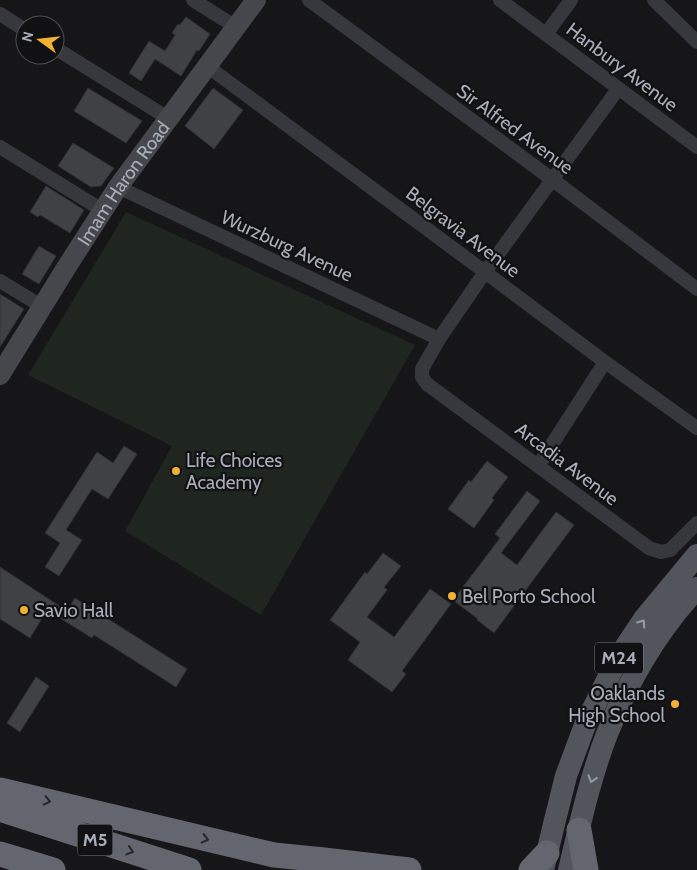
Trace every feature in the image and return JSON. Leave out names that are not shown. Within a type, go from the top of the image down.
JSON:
[{"type":"highway","points":[[0,790],[274,855],[411,870]]},
{"type":"highway","name":"M5","points":[[0,809],[189,870]]},
{"type":"highway","points":[[579,830],[586,870]]},
{"type":"highway","points":[[0,854],[53,870]]},
{"type":"main road","name":"M24","points":[[541,864],[566,776],[585,725],[614,666],[644,619],[697,555]]},
{"type":"main road","name":"M24","points":[[569,870],[592,780],[607,733],[633,678],[672,617],[697,588]]},
{"type":"street","points":[[193,0],[236,27]]},
{"type":"street","name":"Imam Haron Road","points":[[0,375],[102,210],[256,0]]},
{"type":"street","name":"Sir Alfred Avenue","points":[[309,0],[697,288]]},
{"type":"street","name":"Hanbury Avenue","points":[[500,0],[697,147]]},
{"type":"street","points":[[546,34],[571,0]]},
{"type":"street","points":[[654,0],[697,42]]},
{"type":"street","points":[[0,14],[15,24]]},
{"type":"street","points":[[65,54],[168,118]]},
{"type":"street","name":"Belgravia Avenue","points":[[207,66],[605,362],[697,428]]},
{"type":"street","points":[[439,339],[618,88]]},
{"type":"street","points":[[0,148],[102,210]]},
{"type":"street","name":"Wurzburg Avenue","points":[[118,187],[439,339]]},
{"type":"street","points":[[0,280],[43,307]]},
{"type":"street","name":"Arcadia Avenue","points":[[439,339],[422,369],[422,377],[427,384],[650,548],[661,552],[670,550],[697,523]]},
{"type":"street","points":[[538,466],[605,362]]},
{"type":"shaded area","points":[[126,212],[415,345],[261,615],[125,531],[172,446],[28,375]]},
{"type":"building","points":[[186,17],[210,34],[199,51],[197,50],[181,76],[155,59],[141,81],[129,73],[149,41],[165,51],[175,35],[172,33]]},
{"type":"building","points":[[88,88],[142,121],[126,143],[74,111]]},
{"type":"building","points":[[213,88],[243,110],[214,149],[185,126]]},
{"type":"building","points":[[73,143],[114,168],[101,186],[91,187],[58,166]]},
{"type":"building","points":[[46,186],[84,210],[70,233],[40,215],[38,217],[30,212]]},
{"type":"building","points":[[39,246],[56,256],[39,284],[22,274]]},
{"type":"building","points":[[0,294],[24,309],[0,347]]},
{"type":"building","points":[[124,446],[137,454],[108,499],[92,489],[66,530],[82,540],[59,576],[45,567],[60,543],[45,533],[97,452],[113,463]]},
{"type":"building","points":[[487,461],[508,477],[492,498],[494,500],[474,528],[448,509],[469,480],[471,482]]},
{"type":"building","points":[[527,491],[540,501],[501,553],[517,565],[556,512],[574,525],[494,633],[453,600],[500,538],[495,534]]},
{"type":"building","points":[[383,553],[401,566],[384,587],[387,590],[367,617],[394,637],[430,589],[451,604],[402,671],[406,674],[392,692],[348,660],[360,642],[330,620],[365,572],[367,574]]},
{"type":"building","points":[[0,567],[67,611],[75,598],[187,669],[176,687],[94,635],[92,638],[47,610],[30,638],[0,619]]},
{"type":"building","points":[[36,677],[49,686],[20,732],[7,723]]},
{"type":"place","name":"Life Choices Academy","points":[[176,471]]},
{"type":"place","name":"Bel Porto School","points":[[452,596]]},
{"type":"place","name":"Savio Hall","points":[[24,610]]},
{"type":"place","name":"Oaklands High School","points":[[675,704]]}]
